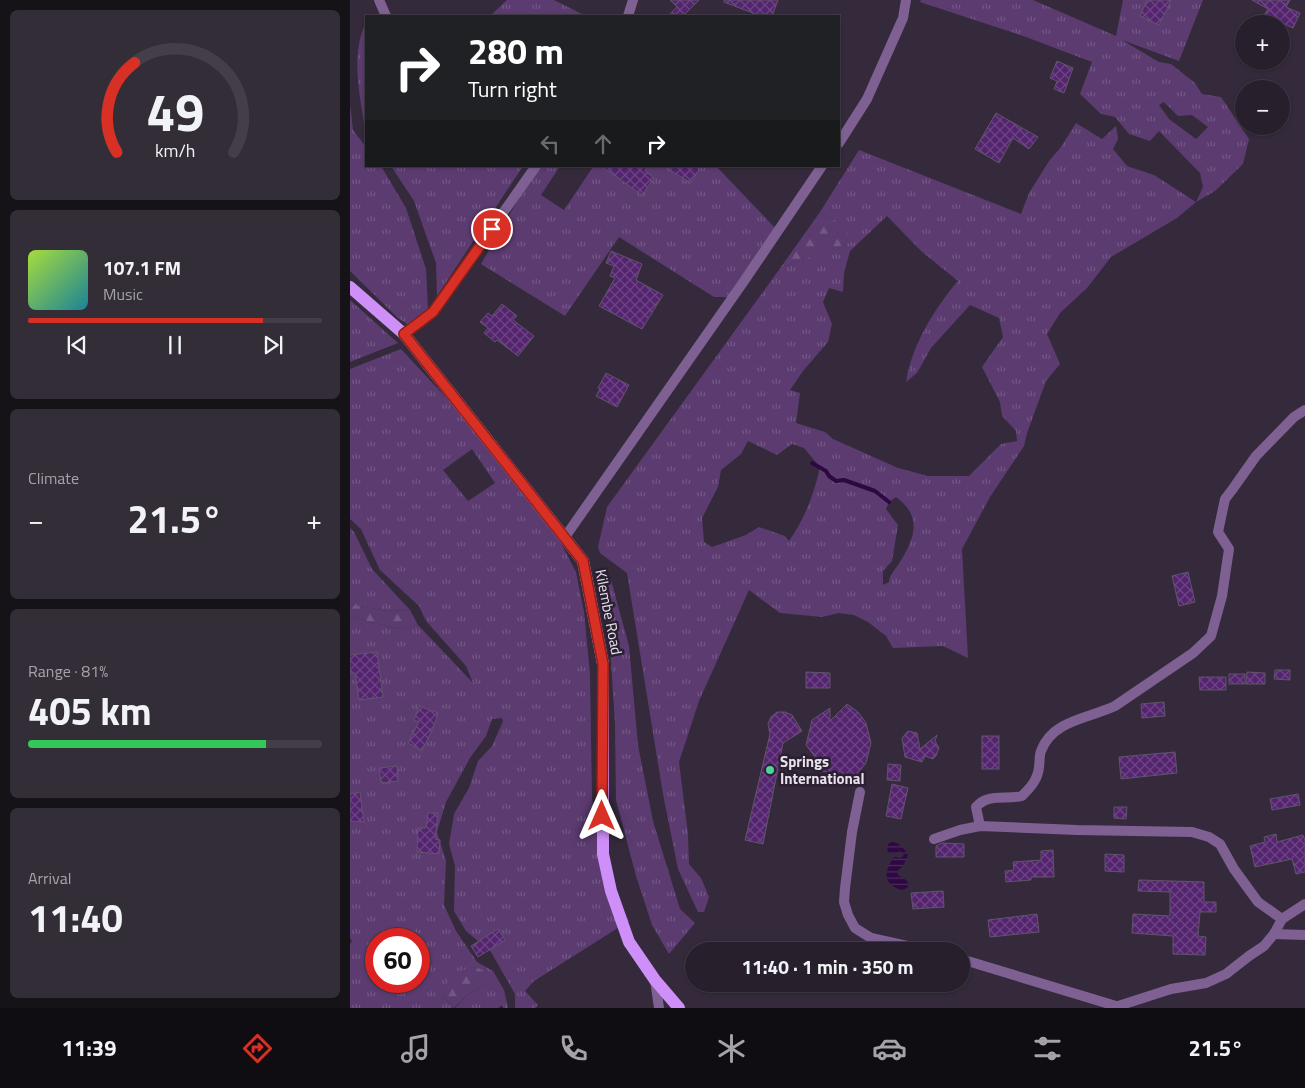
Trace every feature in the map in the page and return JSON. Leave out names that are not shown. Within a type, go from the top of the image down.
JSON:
[{"type":"main road","name":"Kilembe Road","points":[[350,287],[404,334],[583,561],[603,664],[603,854],[611,891],[629,942],[655,980],[679,1008]]},
{"type":"street","points":[[379,0],[386,15]]},
{"type":"street","points":[[628,15],[633,0]]},
{"type":"street","points":[[840,141],[867,99],[903,18],[906,0]]},
{"type":"street","points":[[404,334],[433,312],[535,167]]},
{"type":"street","points":[[565,537],[821,167]]},
{"type":"street","points":[[980,826],[976,807],[980,802],[986,799],[1022,796],[1037,778],[1040,752],[1053,732],[1063,725],[1115,706],[1192,653],[1211,636],[1222,596],[1229,549],[1218,532],[1225,499],[1256,456],[1294,417],[1305,410]]},
{"type":"street","points":[[860,792],[852,832],[844,902],[855,928],[871,938],[889,942]]},
{"type":"street","points":[[934,839],[960,830],[980,826],[1192,832],[1209,837],[1220,844],[1258,902],[1282,919]]},
{"type":"street","points":[[970,962],[1114,1007],[1171,989],[1206,983],[1226,974],[1264,946],[1274,934],[1282,919],[1305,904]]},
{"type":"street","points":[[1274,934],[1305,936]]},
{"type":"street","points":[[655,980],[659,1008]]},
{"type":"green space","points":[[507,0],[554,0],[584,15],[491,15]]},
{"type":"green space","points":[[921,0],[1033,0],[1116,36],[1123,0],[1203,0],[1179,61],[1122,40],[1159,62],[1171,64],[1195,83],[1202,94],[1221,97],[1235,118],[1235,135],[1246,135],[1249,139],[1243,164],[1215,191],[1196,202],[1203,187],[1200,173],[1159,131],[1150,141],[1129,134],[1115,117],[1101,114],[1080,94],[1092,62],[1026,37],[920,2]],"holes":[[[1164,102],[1178,116],[1192,115],[1208,127],[1196,139],[1169,119],[1159,105]]]},
{"type":"green space","points":[[365,24],[365,125],[360,98],[357,59],[361,34]]},
{"type":"green space","points":[[350,104],[353,130],[365,146],[365,167],[382,167],[406,208],[426,269],[428,309],[418,321],[409,325],[399,319],[350,271]]},
{"type":"green space","points":[[1076,123],[1102,139],[1116,126],[1118,139],[1113,149],[1127,166],[1154,175],[1196,202],[1177,218],[1111,257],[1087,288],[1060,313],[1047,334],[1060,364],[1046,381],[1024,446],[990,497],[962,549],[968,658],[943,646],[893,648],[886,636],[868,622],[854,615],[839,613],[822,617],[780,613],[749,590],[699,701],[679,762],[688,834],[689,864],[701,878],[709,897],[704,912],[698,912],[678,869],[663,794],[627,573],[600,553],[598,547],[607,507],[781,267],[853,241],[840,223],[820,212],[859,150],[1021,214],[1029,193]],"holes":[[[887,216],[921,251],[958,281],[925,328],[913,355],[906,382],[917,373],[931,348],[970,305],[999,318],[1003,337],[982,367],[1000,402],[1002,416],[1016,431],[1017,441],[1001,444],[969,476],[928,476],[898,468],[833,439],[825,432],[796,423],[800,393],[790,390],[803,371],[828,342],[832,324],[823,302],[829,288],[843,292],[844,273],[850,251]],[[748,441],[777,455],[792,444],[804,448],[820,467],[808,506],[800,524],[789,541],[785,536],[759,527],[746,535],[712,547],[704,542],[702,518],[718,487],[721,470],[741,454]],[[896,497],[905,505],[910,513],[914,529],[904,556],[891,575],[889,582],[883,585],[883,571],[892,561],[898,525],[886,509],[889,502]]]},
{"type":"green space","points":[[392,167],[522,167],[437,296],[436,263],[414,201]]},
{"type":"green space","points":[[539,167],[559,167],[541,195],[564,210],[593,167],[717,167],[780,233],[730,301],[726,297],[714,297],[619,237],[565,316],[481,264],[526,186]]},
{"type":"green space","points":[[820,212],[840,223],[854,241],[781,267]]},
{"type":"green space","points":[[350,300],[398,343],[350,362]]},
{"type":"green space","points":[[401,349],[512,469],[551,524],[576,572],[584,612],[590,674],[592,799],[602,844],[619,901],[629,921],[534,981],[525,991],[538,1005],[535,1008],[515,1008],[515,994],[491,952],[466,931],[454,911],[455,866],[449,844],[454,814],[469,788],[478,761],[492,746],[503,721],[502,718],[492,719],[486,736],[470,758],[446,802],[437,832],[446,861],[444,905],[456,931],[477,962],[493,971],[504,990],[508,1008],[504,1008],[502,1005],[498,1008],[455,1008],[467,995],[484,985],[489,974],[475,967],[441,995],[454,1008],[350,1008],[350,944],[352,941],[350,938],[350,616],[397,629],[418,625],[473,683],[466,666],[426,621],[419,606],[380,570],[361,529],[350,519],[350,369]],"holes":[[[472,449],[495,483],[468,501],[443,470]]]},
{"type":"green space","points":[[350,528],[354,532],[372,569],[410,610],[386,611],[350,604]]},
{"type":"green space","points":[[600,573],[611,580],[629,646],[638,745],[653,821],[680,909],[695,923],[669,954],[652,925],[636,876],[616,800],[615,724],[609,631]]},
{"type":"green space","points":[[350,604],[386,611],[410,610],[418,625],[397,629],[350,616]]},
{"type":"green space","points":[[476,967],[490,974],[484,985],[467,995],[454,1008],[440,994],[458,972]]},
{"type":"shaded area","points":[[893,842],[902,847],[908,855],[903,866],[897,871],[898,875],[909,884],[903,890],[896,888],[888,882],[887,878],[888,868],[894,857],[901,858],[904,855],[900,851],[894,854],[888,852],[887,847],[889,843]]},
{"type":"building","points":[[670,0],[699,0],[684,15],[669,15],[677,7]]},
{"type":"building","points":[[724,0],[778,0],[772,15],[752,15],[753,13],[724,2]]},
{"type":"building","points":[[1147,0],[1171,0],[1159,25],[1140,16]]},
{"type":"building","points":[[1252,0],[1290,0],[1286,7],[1300,13],[1293,28],[1290,27],[1290,15],[1264,15],[1268,9]]},
{"type":"building","points":[[1057,61],[1073,68],[1064,93],[1054,89],[1057,81],[1050,78]]},
{"type":"building","points":[[996,113],[1038,137],[1029,149],[1013,138],[999,163],[975,149]]},
{"type":"building","points":[[602,167],[647,167],[645,171],[654,178],[642,195]]},
{"type":"building","points":[[665,167],[700,167],[691,183]]},
{"type":"building","points":[[611,251],[642,264],[636,280],[663,295],[642,329],[599,306],[615,278],[610,276],[614,266],[606,263]]},
{"type":"building","points":[[502,304],[517,316],[513,320],[534,336],[518,356],[484,333],[488,328],[480,322],[488,313],[492,316]]},
{"type":"building","points":[[606,373],[629,385],[617,407],[596,396]]},
{"type":"building","points":[[1188,572],[1195,602],[1179,606],[1172,576]]},
{"type":"building","points":[[377,652],[383,697],[359,700],[355,673],[350,673],[350,655]]},
{"type":"building","points":[[1275,670],[1290,670],[1290,680],[1274,679]]},
{"type":"building","points":[[806,672],[830,673],[830,688],[806,688]]},
{"type":"building","points":[[1247,672],[1265,673],[1265,684],[1246,684]]},
{"type":"building","points":[[1229,674],[1245,674],[1245,684],[1229,684]]},
{"type":"building","points":[[1199,677],[1226,677],[1226,690],[1200,690]]},
{"type":"building","points":[[1164,702],[1165,716],[1142,718],[1141,704]]},
{"type":"building","points":[[847,704],[858,712],[866,723],[871,743],[866,763],[857,774],[845,781],[819,770],[815,757],[806,745],[812,720],[830,708],[830,721]]},
{"type":"building","points":[[419,706],[438,713],[422,751],[408,743],[419,722],[414,720]]},
{"type":"building","name":"Springs International","points":[[777,712],[785,712],[792,715],[802,731],[783,743],[763,844],[745,840],[770,734],[768,724],[771,717]]},
{"type":"building","points":[[908,731],[917,733],[920,749],[937,735],[935,741],[939,748],[933,759],[925,756],[922,762],[905,757],[902,738]]},
{"type":"building","points":[[982,736],[999,736],[999,769],[982,769]]},
{"type":"building","points":[[1175,752],[1177,773],[1121,779],[1119,757]]},
{"type":"building","points":[[888,764],[901,765],[900,781],[887,780]]},
{"type":"building","points":[[397,766],[398,781],[381,783],[379,768]]},
{"type":"building","points":[[892,784],[908,788],[901,819],[886,816]]},
{"type":"building","points":[[360,792],[364,822],[350,821],[350,794]]},
{"type":"building","points":[[1298,794],[1300,805],[1272,810],[1270,799]]},
{"type":"building","points":[[1114,807],[1127,807],[1126,819],[1114,818]]},
{"type":"building","points":[[428,813],[438,813],[435,839],[440,840],[439,854],[417,852],[418,828],[426,828]]},
{"type":"building","points":[[1276,834],[1277,842],[1303,835],[1305,840],[1305,872],[1296,874],[1292,859],[1255,867],[1250,846],[1265,842],[1264,837]]},
{"type":"building","points":[[942,843],[964,844],[964,857],[936,857],[936,846]]},
{"type":"building","points":[[1053,850],[1054,877],[1031,877],[1031,880],[1006,882],[1005,871],[1014,870],[1013,862],[1041,860],[1041,851]]},
{"type":"building","points":[[1105,854],[1124,855],[1124,872],[1105,871]]},
{"type":"building","points":[[1139,880],[1204,882],[1204,902],[1216,902],[1216,912],[1200,912],[1198,936],[1206,937],[1205,955],[1173,954],[1173,936],[1132,933],[1133,914],[1170,916],[1170,892],[1138,891]]},
{"type":"building","points":[[943,891],[944,907],[913,909],[911,893]]},
{"type":"building","points":[[1037,914],[1039,932],[990,937],[988,920]]},
{"type":"building","points":[[498,929],[505,940],[478,957],[471,946]]},
{"type":"waterway","points":[[812,463],[826,471],[836,481],[844,480],[875,491],[889,502]]},
{"type":"place","name":"Springs International","points":[[770,770]]},
{"type":"route","points":[[492,229],[433,312],[404,334],[583,561],[603,664],[602,816]]}]
